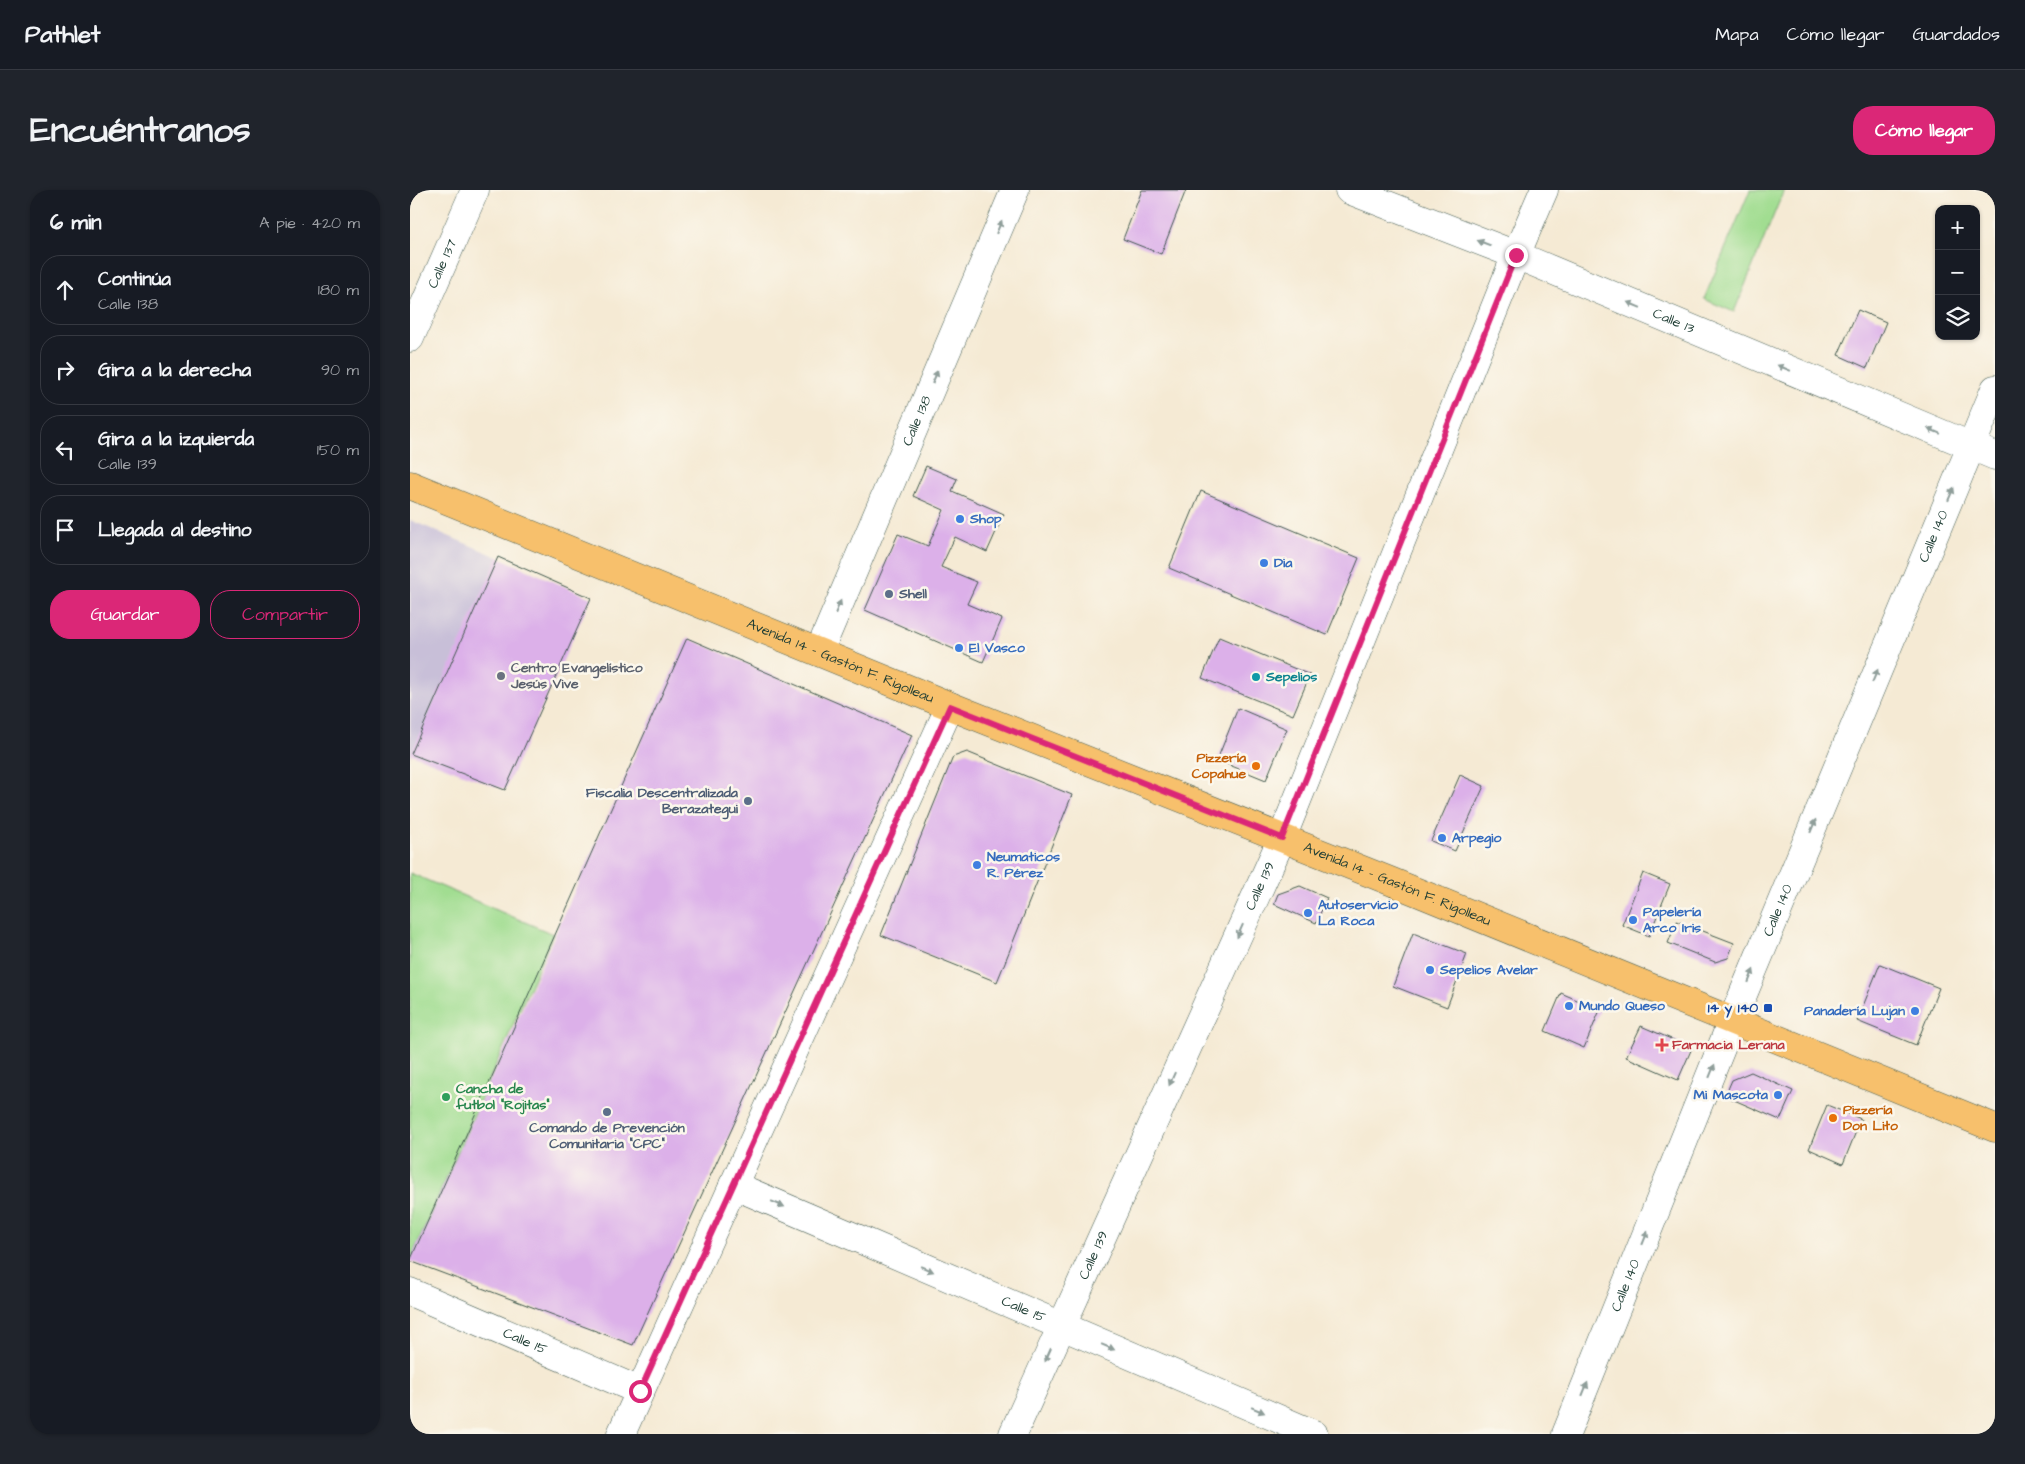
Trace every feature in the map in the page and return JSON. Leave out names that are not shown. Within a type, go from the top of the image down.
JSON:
[{"type":"main road","name":"Avenida 14 - Gastón F. Rigolleau","points":[[410,485],[950,706],[1282,838],[1995,1128]]},
{"type":"street","name":"Calle 137","points":[[410,338],[475,190]]},
{"type":"street","name":"Calle 138","points":[[819,652],[1015,190]]},
{"type":"street","name":"Calle 13","points":[[1349,190],[1516,255],[1983,451]]},
{"type":"street","name":"Calle 139","points":[[1013,1434],[1060,1326],[1282,838],[1516,255],[1544,190]]},
{"type":"street","name":"Calle 140","points":[[1566,1434],[1732,1021],[1983,451],[1995,389]]},
{"type":"street","points":[[622,1434],[950,706]]},
{"type":"street","name":"Calle 15","points":[[733,1185],[1314,1434]]},
{"type":"street","name":"Calle 15","points":[[410,1292],[640,1391]]},
{"type":"shaded area","points":[[410,520],[498,557],[410,757]]},
{"type":"green space","points":[[1750,190],[1784,190],[1734,312],[1704,299]]},
{"type":"green space","name":"Cancha de futbol \"Rojitas\"","points":[[410,873],[553,934],[410,1261]]},
{"type":"building","points":[[1142,190],[1186,190],[1161,254],[1123,239]]},
{"type":"building","points":[[1858,310],[1886,322],[1867,368],[1838,355]]},
{"type":"building","points":[[926,466],[957,479],[952,491],[1004,514],[987,552],[955,537],[941,567],[977,582],[967,604],[1002,619],[983,662],[865,610],[898,534],[928,546],[944,510],[913,496]]},
{"type":"building","name":"Dia","points":[[1201,491],[1359,558],[1327,635],[1169,568]]},
{"type":"building","name":"Centro Evangelístico Jesús Vive","points":[[498,557],[591,598],[505,790],[411,754]]},
{"type":"building","name":"Sepelios","points":[[1219,637],[1310,675],[1293,715],[1202,678]]},
{"type":"building","name":"Comando de Prevención Comunitaria \"CPC\"","points":[[687,638],[912,735],[633,1345],[410,1261]]},
{"type":"building","points":[[1238,708],[1287,729],[1266,780],[1217,760]]},
{"type":"building","name":"Neumaticos R. Pérez","points":[[967,752],[1072,795],[997,982],[881,935],[953,757]]},
{"type":"building","points":[[1460,775],[1484,786],[1455,851],[1431,841]]},
{"type":"building","points":[[1643,873],[1670,884],[1649,936],[1622,925]]},
{"type":"building","name":"Autoservicio La Roca","points":[[1300,886],[1327,898],[1316,923],[1274,904],[1278,894]]},
{"type":"building","points":[[1677,921],[1734,943],[1728,958],[1715,962],[1668,943]]},
{"type":"building","name":"Sepelios Avelar","points":[[1413,933],[1467,954],[1447,1007],[1393,986]]},
{"type":"building","points":[[1880,964],[1939,988],[1916,1045],[1857,1021]]},
{"type":"building","points":[[1561,993],[1600,1010],[1584,1048],[1545,1031]]},
{"type":"building","points":[[1641,1026],[1692,1048],[1678,1080],[1626,1057]]},
{"type":"building","points":[[1751,1072],[1793,1091],[1780,1120],[1725,1096],[1732,1080]]},
{"type":"building","points":[[1827,1105],[1861,1119],[1843,1164],[1809,1149]]},
{"type":"place","name":"Shop","points":[[960,519]]},
{"type":"place","name":"Dia","points":[[1264,563]]},
{"type":"place","name":"Shell","points":[[889,594]]},
{"type":"place","name":"El Vasco","points":[[959,648]]},
{"type":"place","name":"Centro Evangelístico Jesús Vive","points":[[501,676]]},
{"type":"place","name":"Sepelios","points":[[1256,677]]},
{"type":"place","name":"Pizzería Copahue","points":[[1256,766]]},
{"type":"place","name":"Fiscalia Descentralizada Berazategui","points":[[748,801]]},
{"type":"place","name":"Arpegio","points":[[1442,838]]},
{"type":"place","name":"Neumaticos R. Pérez","points":[[977,865]]},
{"type":"place","name":"Autoservicio La Roca","points":[[1308,913]]},
{"type":"place","name":"Papelería Arco Iris","points":[[1633,920]]},
{"type":"place","name":"Sepelios Avelar","points":[[1430,970]]},
{"type":"place","name":"Mundo Queso","points":[[1569,1006]]},
{"type":"place","name":"14 y 140","points":[[1768,1008]]},
{"type":"place","name":"Panadería Lujan","points":[[1915,1011]]},
{"type":"place","name":"Farmacia Lerana","points":[[1662,1045]]},
{"type":"place","name":"Mi Mascota","points":[[1778,1095]]},
{"type":"place","name":"Cancha de futbol \"Rojitas\"","points":[[446,1097]]},
{"type":"place","name":"Comando de Prevención Comunitaria \"CPC\"","points":[[607,1112]]},
{"type":"place","name":"Pizzería Don Lito","points":[[1833,1118]]},
{"type":"route","points":[[640,1391],[950,706],[1282,838],[1516,255]]}]
